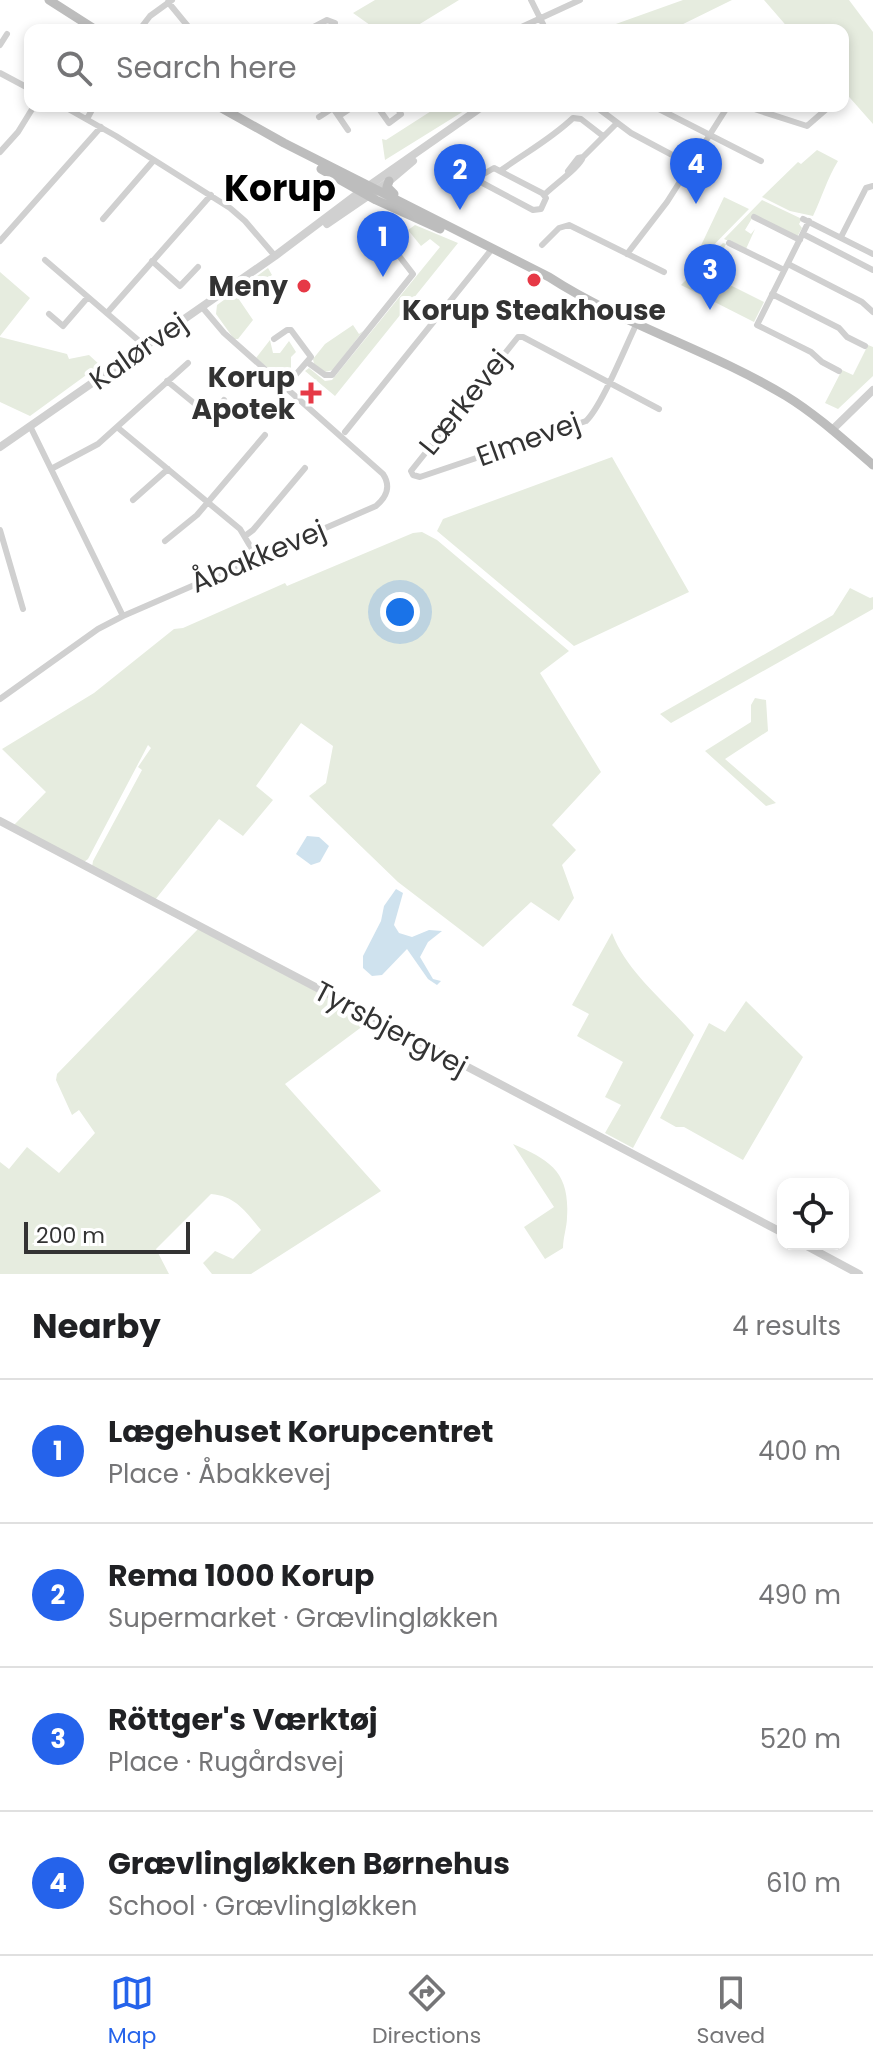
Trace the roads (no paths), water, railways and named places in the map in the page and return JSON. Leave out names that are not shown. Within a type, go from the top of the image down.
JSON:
[{"type":"main road","points":[[49,0],[87,24]]},
{"type":"main road","points":[[229,112],[369,191],[778,392],[832,430],[873,465]]},
{"type":"main road","points":[[284,143],[306,159],[440,223]]},
{"type":"main road","points":[[389,181],[388,189],[416,210]]},
{"type":"main road","points":[[369,191],[416,210],[491,250]]},
{"type":"street","points":[[531,0],[543,24]]},
{"type":"street","points":[[526,24],[580,0]]},
{"type":"street","points":[[144,24],[170,1],[187,24]]},
{"type":"street","points":[[319,24],[327,20],[335,23]]},
{"type":"street","points":[[0,45],[7,34]]},
{"type":"street","points":[[0,73],[24,86]]},
{"type":"street","points":[[0,152],[30,112]]},
{"type":"street","points":[[74,112],[211,195],[245,221],[275,256]]},
{"type":"street","points":[[87,119],[91,112]]},
{"type":"street","points":[[319,117],[327,112]]},
{"type":"street","points":[[336,112],[348,130]]},
{"type":"street","points":[[339,116],[345,112]]},
{"type":"street","points":[[381,112],[389,123],[400,112]]},
{"type":"street","name":"Kalørvej","points":[[0,447],[369,191],[474,112]]},
{"type":"street","points":[[603,112],[691,165]]},
{"type":"street","points":[[665,112],[761,161]]},
{"type":"street","points":[[627,254],[691,165],[724,112]]},
{"type":"street","points":[[764,112],[807,126],[823,112]]},
{"type":"street","points":[[500,171],[549,140],[573,118],[581,119],[603,136]]},
{"type":"street","points":[[544,195],[578,158],[583,157],[617,123]]},
{"type":"street","points":[[0,241],[101,127]]},
{"type":"street","name":"Kalørvej","points":[[369,191],[389,181],[440,136]]},
{"type":"street","points":[[103,219],[154,160]]},
{"type":"street","points":[[468,192],[475,179],[489,169],[500,171],[544,195],[547,200],[545,206],[533,210],[475,179]]},
{"type":"street","points":[[841,237],[866,188],[873,186]]},
{"type":"street","points":[[107,313],[211,195]]},
{"type":"street","points":[[754,217],[873,270]]},
{"type":"street","points":[[839,371],[811,352],[758,326],[801,237],[806,220],[873,254]]},
{"type":"street","points":[[542,245],[566,225],[664,272]]},
{"type":"street","points":[[307,362],[325,375],[332,375],[413,274],[386,239]]},
{"type":"street","points":[[729,243],[862,302],[873,312]]},
{"type":"street","points":[[346,427],[491,250]]},
{"type":"street","points":[[45,260],[138,340]]},
{"type":"street","points":[[152,261],[179,286],[198,267]]},
{"type":"street","points":[[772,294],[839,328],[847,337],[865,346]]},
{"type":"street","points":[[49,314],[63,326],[88,297]]},
{"type":"street","name":"Åbakkevej","points":[[0,699],[98,629],[256,556],[376,506],[388,490],[383,474],[216,326],[202,307]]},
{"type":"street","name":"Elmevej","points":[[411,474],[420,477],[584,422],[592,416],[637,323]]},
{"type":"street","points":[[274,339],[291,330],[311,357],[285,387]]},
{"type":"street","name":"Lærkevej","points":[[411,474],[411,467],[518,337],[608,383]]},
{"type":"street","points":[[51,469],[91,449],[188,363]]},
{"type":"street","points":[[167,381],[211,417],[224,400]]},
{"type":"street","points":[[608,383],[659,409]]},
{"type":"street","points":[[832,430],[873,390]]},
{"type":"street","points":[[30,426],[123,616]]},
{"type":"street","points":[[117,427],[245,536],[256,556]]},
{"type":"street","points":[[165,541],[208,503],[265,435]]},
{"type":"street","points":[[245,536],[305,468]]},
{"type":"street","points":[[133,500],[168,469]]},
{"type":"street","points":[[0,530],[23,609]]},
{"type":"street","name":"Tyrsbjergvej","points":[[0,821],[777,1230]]},
{"type":"street","points":[[814,1250],[859,1274]]},
{"type":"water","points":[[307,836],[319,837],[329,846],[320,862],[311,865],[296,854]]},
{"type":"water","points":[[396,889],[403,893],[394,925],[399,933],[412,937],[429,930],[442,931],[428,942],[420,957],[433,979],[441,981],[437,985],[428,979],[407,949],[382,975],[372,976],[363,968],[363,956],[381,921],[384,906]]},
{"type":"place","name":"Grævlingløkken Børnehus","points":[[696,204]]},
{"type":"place","name":"Rema 1000 Korup","points":[[460,210]]},
{"type":"place","name":"Lægehuset Korupcentret","points":[[383,277]]},
{"type":"place","name":"Korup Steakhouse","points":[[534,280]]},
{"type":"place","name":"Meny","points":[[304,286]]},
{"type":"place","name":"Röttger's Værktøj","points":[[710,310]]},
{"type":"place","name":"Korup Apotek","points":[[311,393]]},
{"type":"district","name":"Korup","points":[[280,188]]}]
